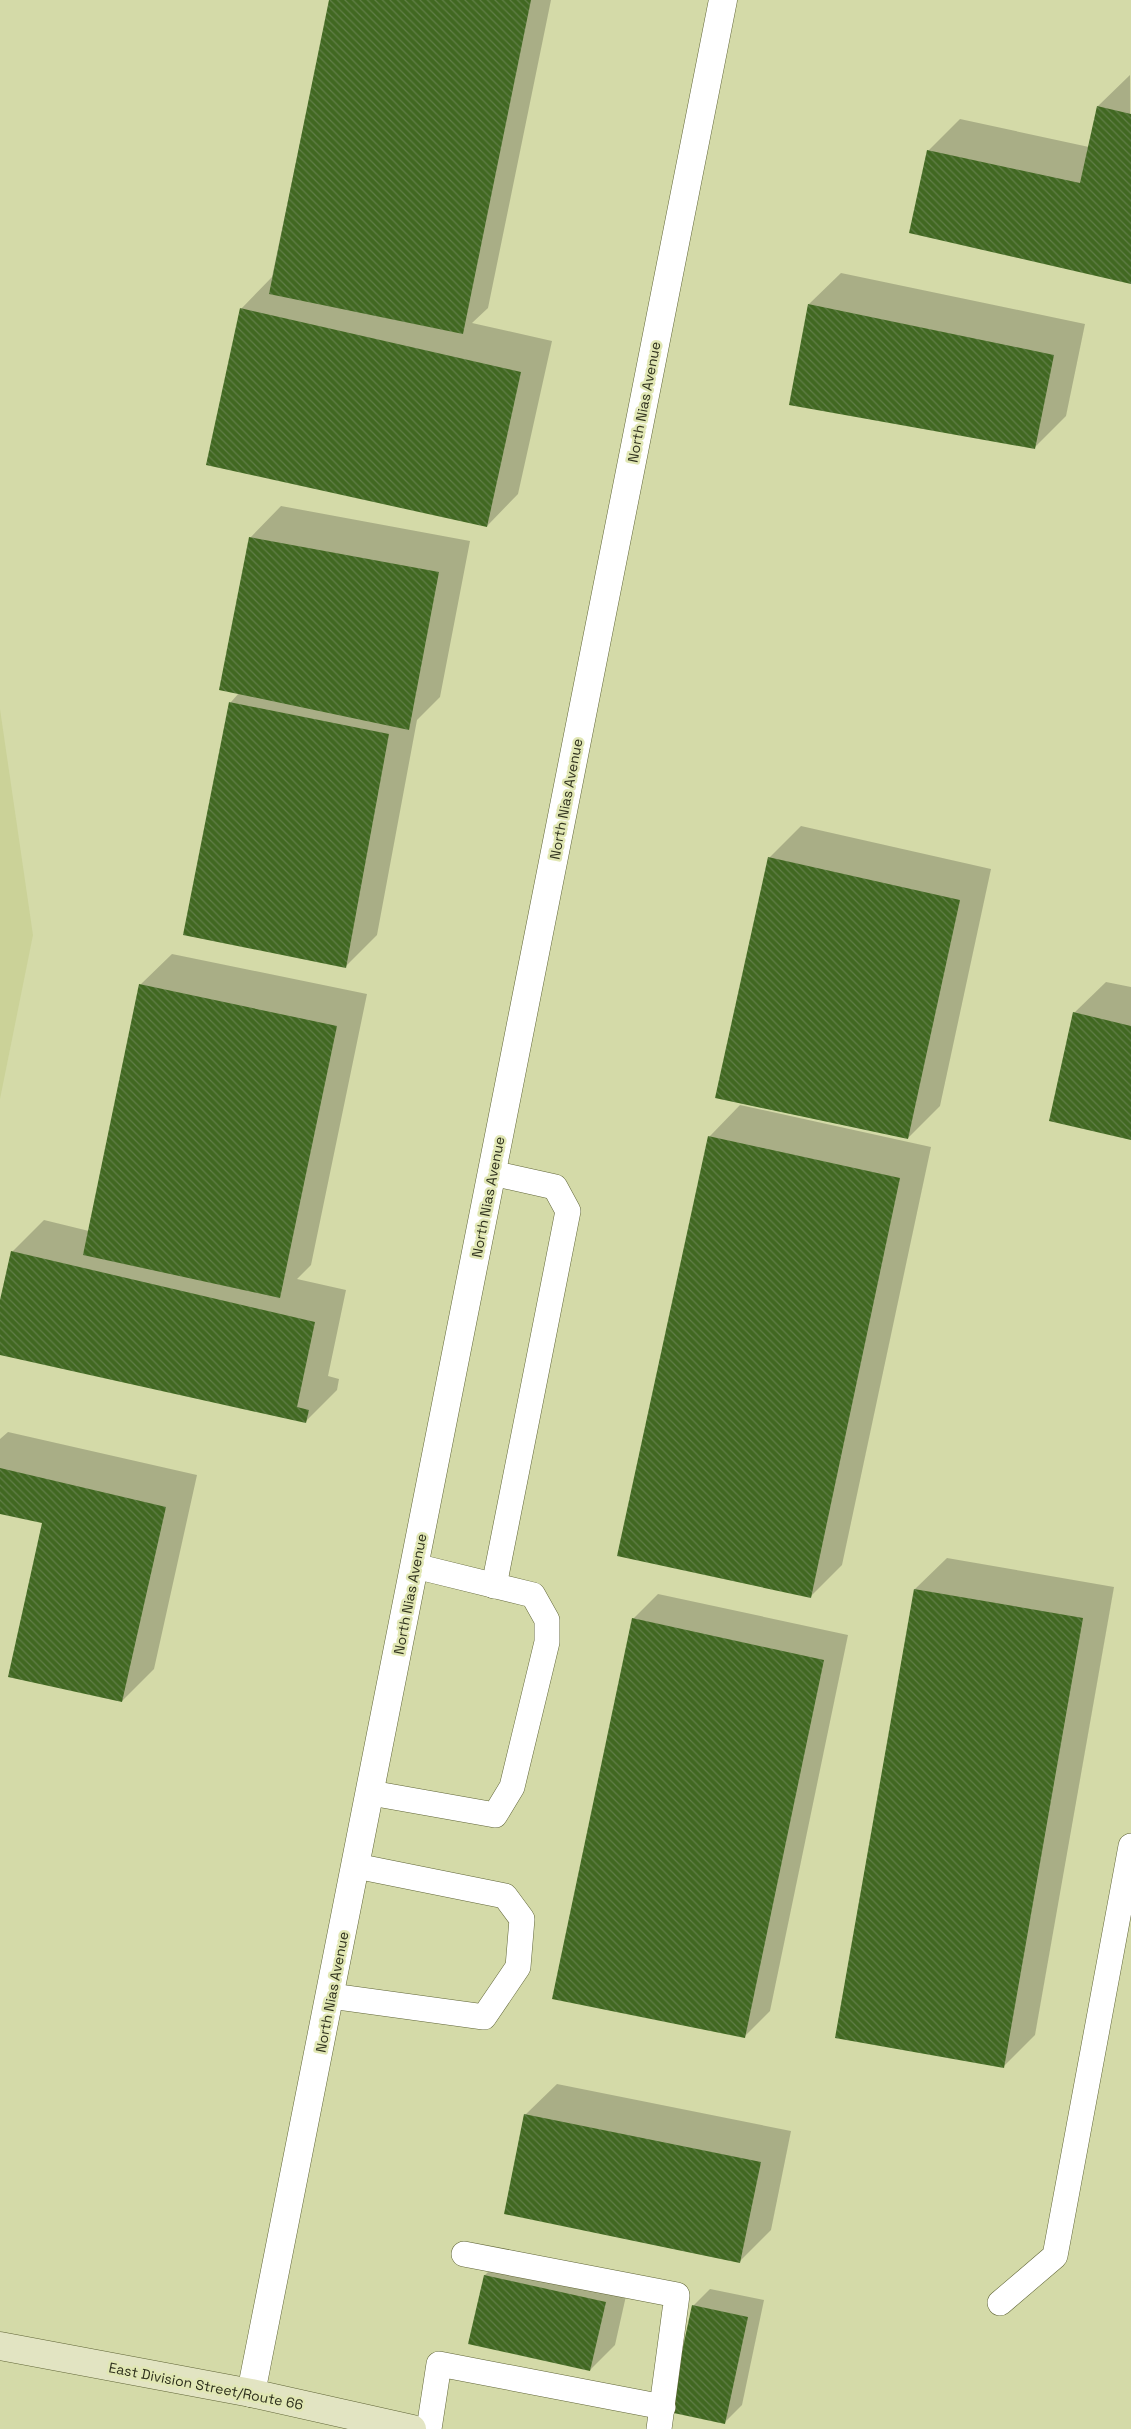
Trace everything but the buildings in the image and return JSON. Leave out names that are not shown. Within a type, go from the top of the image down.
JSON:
[{"type":"main road","name":"East Division Street/Route 66","points":[[0,2346],[251,2393],[412,2429]]},
{"type":"street","name":"North Nias Avenue","points":[[251,2393],[331,1996],[723,0]]},
{"type":"lane","points":[[492,1173],[555,1187],[568,1211],[494,1586]]},
{"type":"lane","points":[[371,1793],[495,1815],[512,1787],[547,1642],[546,1620],[533,1595],[415,1566]]},
{"type":"lane","points":[[1000,2302],[1054,2256],[1131,1846]]},
{"type":"lane","points":[[331,1996],[484,2017],[518,1967],[522,1920],[505,1896],[356,1866]]},
{"type":"lane","points":[[429,2429],[439,2364],[661,2418],[677,2295],[464,2254]]},
{"type":"shaded area","points":[[0,709],[33,935],[0,1099]]}]
